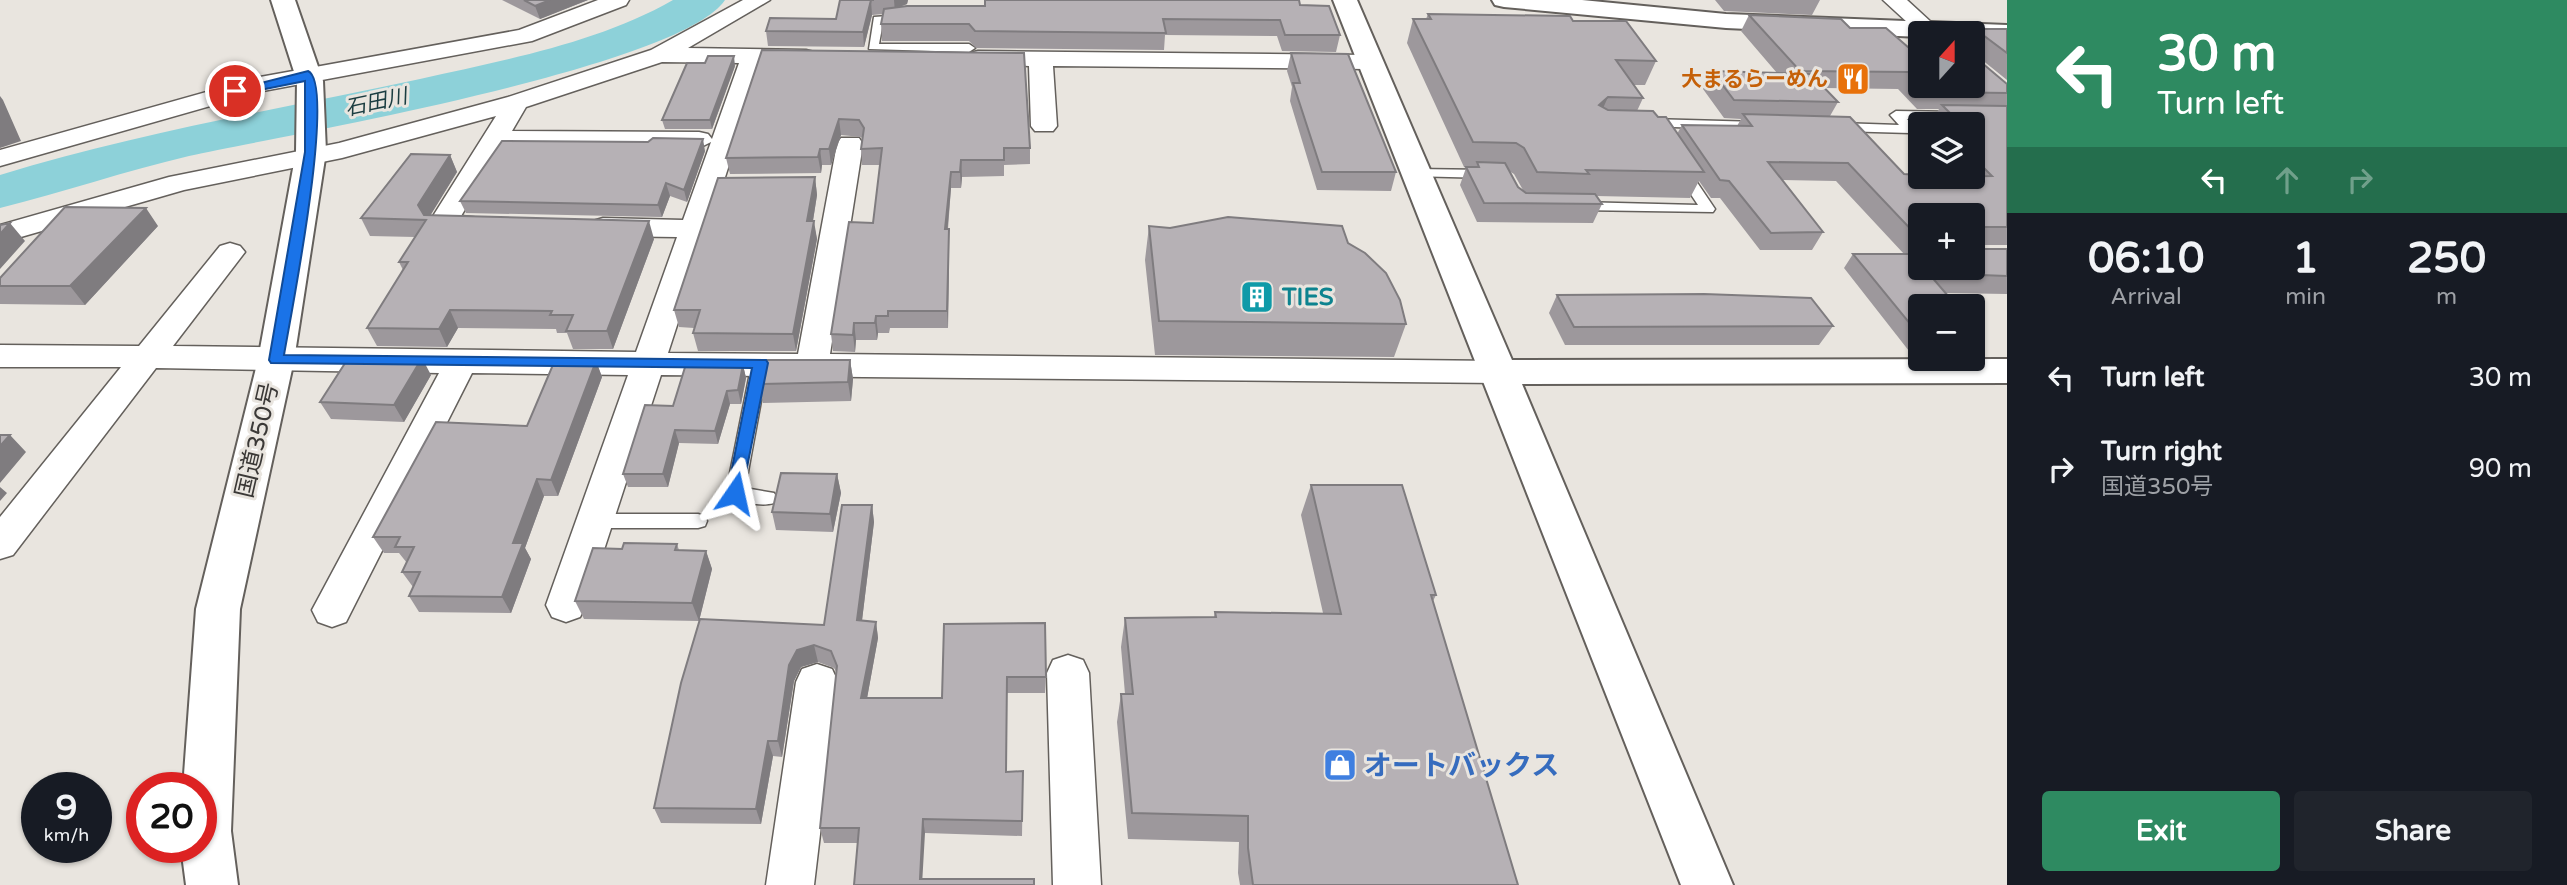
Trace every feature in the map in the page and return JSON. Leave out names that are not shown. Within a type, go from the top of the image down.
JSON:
[{"type":"main road","name":"国道350号","points":[[212,885],[205,831],[218,609],[276,360],[311,155],[309,78],[283,0]]},
{"type":"main road","points":[[1345,0],[1368,62],[1499,372],[1707,885]]},
{"type":"main road","points":[[1504,0],[1726,21],[1908,31]]},
{"type":"main road","points":[[1985,33],[2007,33]]},
{"type":"main road","points":[[1499,372],[2007,371]]},
{"type":"street","points":[[0,158],[260,84],[309,78],[469,49],[524,36],[618,0]]},
{"type":"street","points":[[0,234],[179,183],[433,127],[517,102],[660,55],[759,0]]},
{"type":"street","points":[[1894,0],[1918,21]]},
{"type":"street","points":[[660,55],[1368,62]]},
{"type":"street","points":[[566,605],[651,362],[694,229],[722,185],[724,140],[753,56]]},
{"type":"street","points":[[1041,59],[1044,126]]},
{"type":"street","points":[[512,226],[442,225],[517,102]]},
{"type":"street","points":[[496,139],[724,140]]},
{"type":"street","points":[[812,364],[828,185],[850,144]]},
{"type":"street","points":[[36,252],[71,213]]},
{"type":"street","points":[[582,227],[694,229]]},
{"type":"street","points":[[0,544],[146,355],[230,252]]},
{"type":"street","points":[[0,356],[146,355],[276,360],[1499,372]]},
{"type":"street","points":[[332,610],[461,362]]},
{"type":"street","points":[[1068,673],[1077,885]]},
{"type":"street","points":[[789,885],[817,682]]},
{"type":"lane","points":[[917,6],[904,11],[901,20],[878,19],[873,47],[969,48]]},
{"type":"lane","points":[[1908,115],[1896,115],[1908,127]]},
{"type":"lane","points":[[1632,130],[1656,132],[1773,126]]},
{"type":"lane","points":[[1828,127],[1908,129]]},
{"type":"lane","points":[[1560,206],[1708,209],[1656,132]]},
{"type":"lane","points":[[1415,173],[1505,175]]},
{"type":"lane","points":[[760,363],[735,493],[768,498]]},
{"type":"lane","points":[[596,521],[698,521]]},
{"type":"building","points":[[524,0],[550,0],[535,6]]},
{"type":"building","points":[[840,0],[871,0],[863,32],[766,31],[770,18],[836,19]]},
{"type":"building","points":[[985,0],[1299,0],[1300,5],[1329,6],[1340,35],[1285,35],[1280,20],[1163,19],[1166,33],[975,31],[969,24],[881,24],[884,9],[907,6],[985,6]]},
{"type":"building","points":[[1428,14],[1570,16],[1573,21],[1626,21],[1656,61],[1616,60],[1643,98],[1608,97],[1599,105],[1608,110],[1653,111],[1658,117],[1666,117],[1704,172],[1537,172],[1524,148],[1516,143],[1473,142],[1413,19],[1431,19]]},
{"type":"building","points":[[1749,15],[1841,19],[1850,28],[1886,28],[1908,47],[1908,72],[1800,71]]},
{"type":"building","points":[[1985,29],[2007,29],[2007,53],[1985,36]]},
{"type":"building","points":[[762,50],[1024,53],[1030,148],[1004,148],[1004,160],[961,160],[960,172],[951,172],[945,229],[949,229],[947,311],[888,311],[888,316],[876,316],[875,323],[854,323],[853,335],[831,334],[849,222],[873,223],[882,148],[861,149],[864,128],[859,120],[839,119],[829,149],[820,149],[818,157],[726,158]]},
{"type":"building","points":[[1291,53],[1348,54],[1396,172],[1322,172],[1293,83],[1300,83]]},
{"type":"building","points":[[708,56],[734,56],[710,120],[662,120],[687,63],[705,63]]},
{"type":"building","points":[[1985,66],[2007,84],[2007,93],[1985,93]]},
{"type":"building","points":[[1712,71],[1811,74],[1838,102],[1734,100]]},
{"type":"building","points":[[1942,105],[2007,106],[2007,227],[1985,227],[1985,203],[1908,203],[1908,226],[1848,163],[1768,162],[1823,232],[1771,233],[1729,181],[1720,180],[1682,125],[1752,126],[1743,114],[1850,117],[1904,174],[1908,174],[1908,189],[1985,189],[1985,176],[1992,176],[1985,169],[1985,112],[1949,112]]},
{"type":"building","points":[[653,138],[703,139],[684,190],[666,183],[658,205],[460,201],[502,141],[648,142]]},
{"type":"building","points":[[411,154],[450,155],[418,205],[424,215],[649,221],[607,331],[566,331],[573,315],[550,315],[552,311],[450,310],[439,329],[367,328],[408,262],[399,262],[426,220],[361,218]]},
{"type":"building","points":[[1477,162],[1505,163],[1518,187],[1526,193],[1595,194],[1602,204],[1484,203],[1466,167],[1479,167]]},
{"type":"building","points":[[815,177],[807,221],[814,221],[793,334],[693,333],[700,310],[674,310],[718,178]]},
{"type":"building","points":[[65,207],[146,208],[70,286],[0,286],[0,278]]},
{"type":"building","points":[[1228,217],[1342,226],[1348,243],[1365,253],[1386,273],[1400,300],[1406,324],[1159,321],[1149,226],[1170,228]]},
{"type":"building","points":[[10,223],[0,234],[0,225]]},
{"type":"building","points":[[1985,249],[2007,249],[2007,276],[1985,275]]},
{"type":"building","points":[[1853,254],[1908,254],[1908,280],[1934,280],[1946,294],[1908,294],[1908,321]]},
{"type":"building","points":[[1704,294],[1811,298],[1833,326],[1574,327],[1557,295]]},
{"type":"building","points":[[349,357],[422,358],[394,405],[320,402]]},
{"type":"building","points":[[555,360],[596,361],[551,480],[537,479],[513,543],[523,543],[502,597],[409,596],[420,572],[402,572],[414,547],[395,547],[400,537],[373,537],[436,422],[527,426]]},
{"type":"building","points":[[764,360],[850,360],[848,382],[759,384]]},
{"type":"building","points":[[686,364],[743,365],[738,390],[727,391],[715,431],[675,430],[663,474],[623,474],[645,405],[673,406]]},
{"type":"building","points":[[0,435],[10,435],[0,446]]},
{"type":"building","points":[[781,473],[837,474],[830,514],[772,512]]},
{"type":"building","points":[[1311,485],[1402,485],[1436,595],[1431,595],[1518,885],[1253,885],[1248,848],[1248,816],[1132,813],[1121,694],[1133,694],[1125,618],[1216,617],[1215,612],[1341,614]]},
{"type":"building","points":[[842,505],[872,505],[857,620],[876,622],[861,698],[942,698],[944,624],[1045,623],[1046,677],[1007,677],[1006,772],[1023,771],[1022,821],[923,819],[920,879],[1034,879],[1034,885],[854,885],[859,828],[820,828],[837,666],[831,651],[814,645],[797,650],[789,665],[778,741],[768,741],[756,809],[654,808],[681,683],[700,619],[824,625]]},
{"type":"building","points":[[624,543],[677,544],[675,550],[706,551],[692,603],[575,601],[593,548],[622,549]]},
{"type":"waterway","name":"石田川","points":[[0,192],[128,155],[516,70],[637,33],[704,0]]},
{"type":"place","name":"大まるらーめん","points":[[1853,79]]},
{"type":"place","name":"TIES","points":[[1257,297]]},
{"type":"place","name":"オートバックス","points":[[1340,765]]},
{"type":"route","points":[[235,91],[308,75],[310,81],[311,152],[276,360],[760,363],[735,493]]}]
